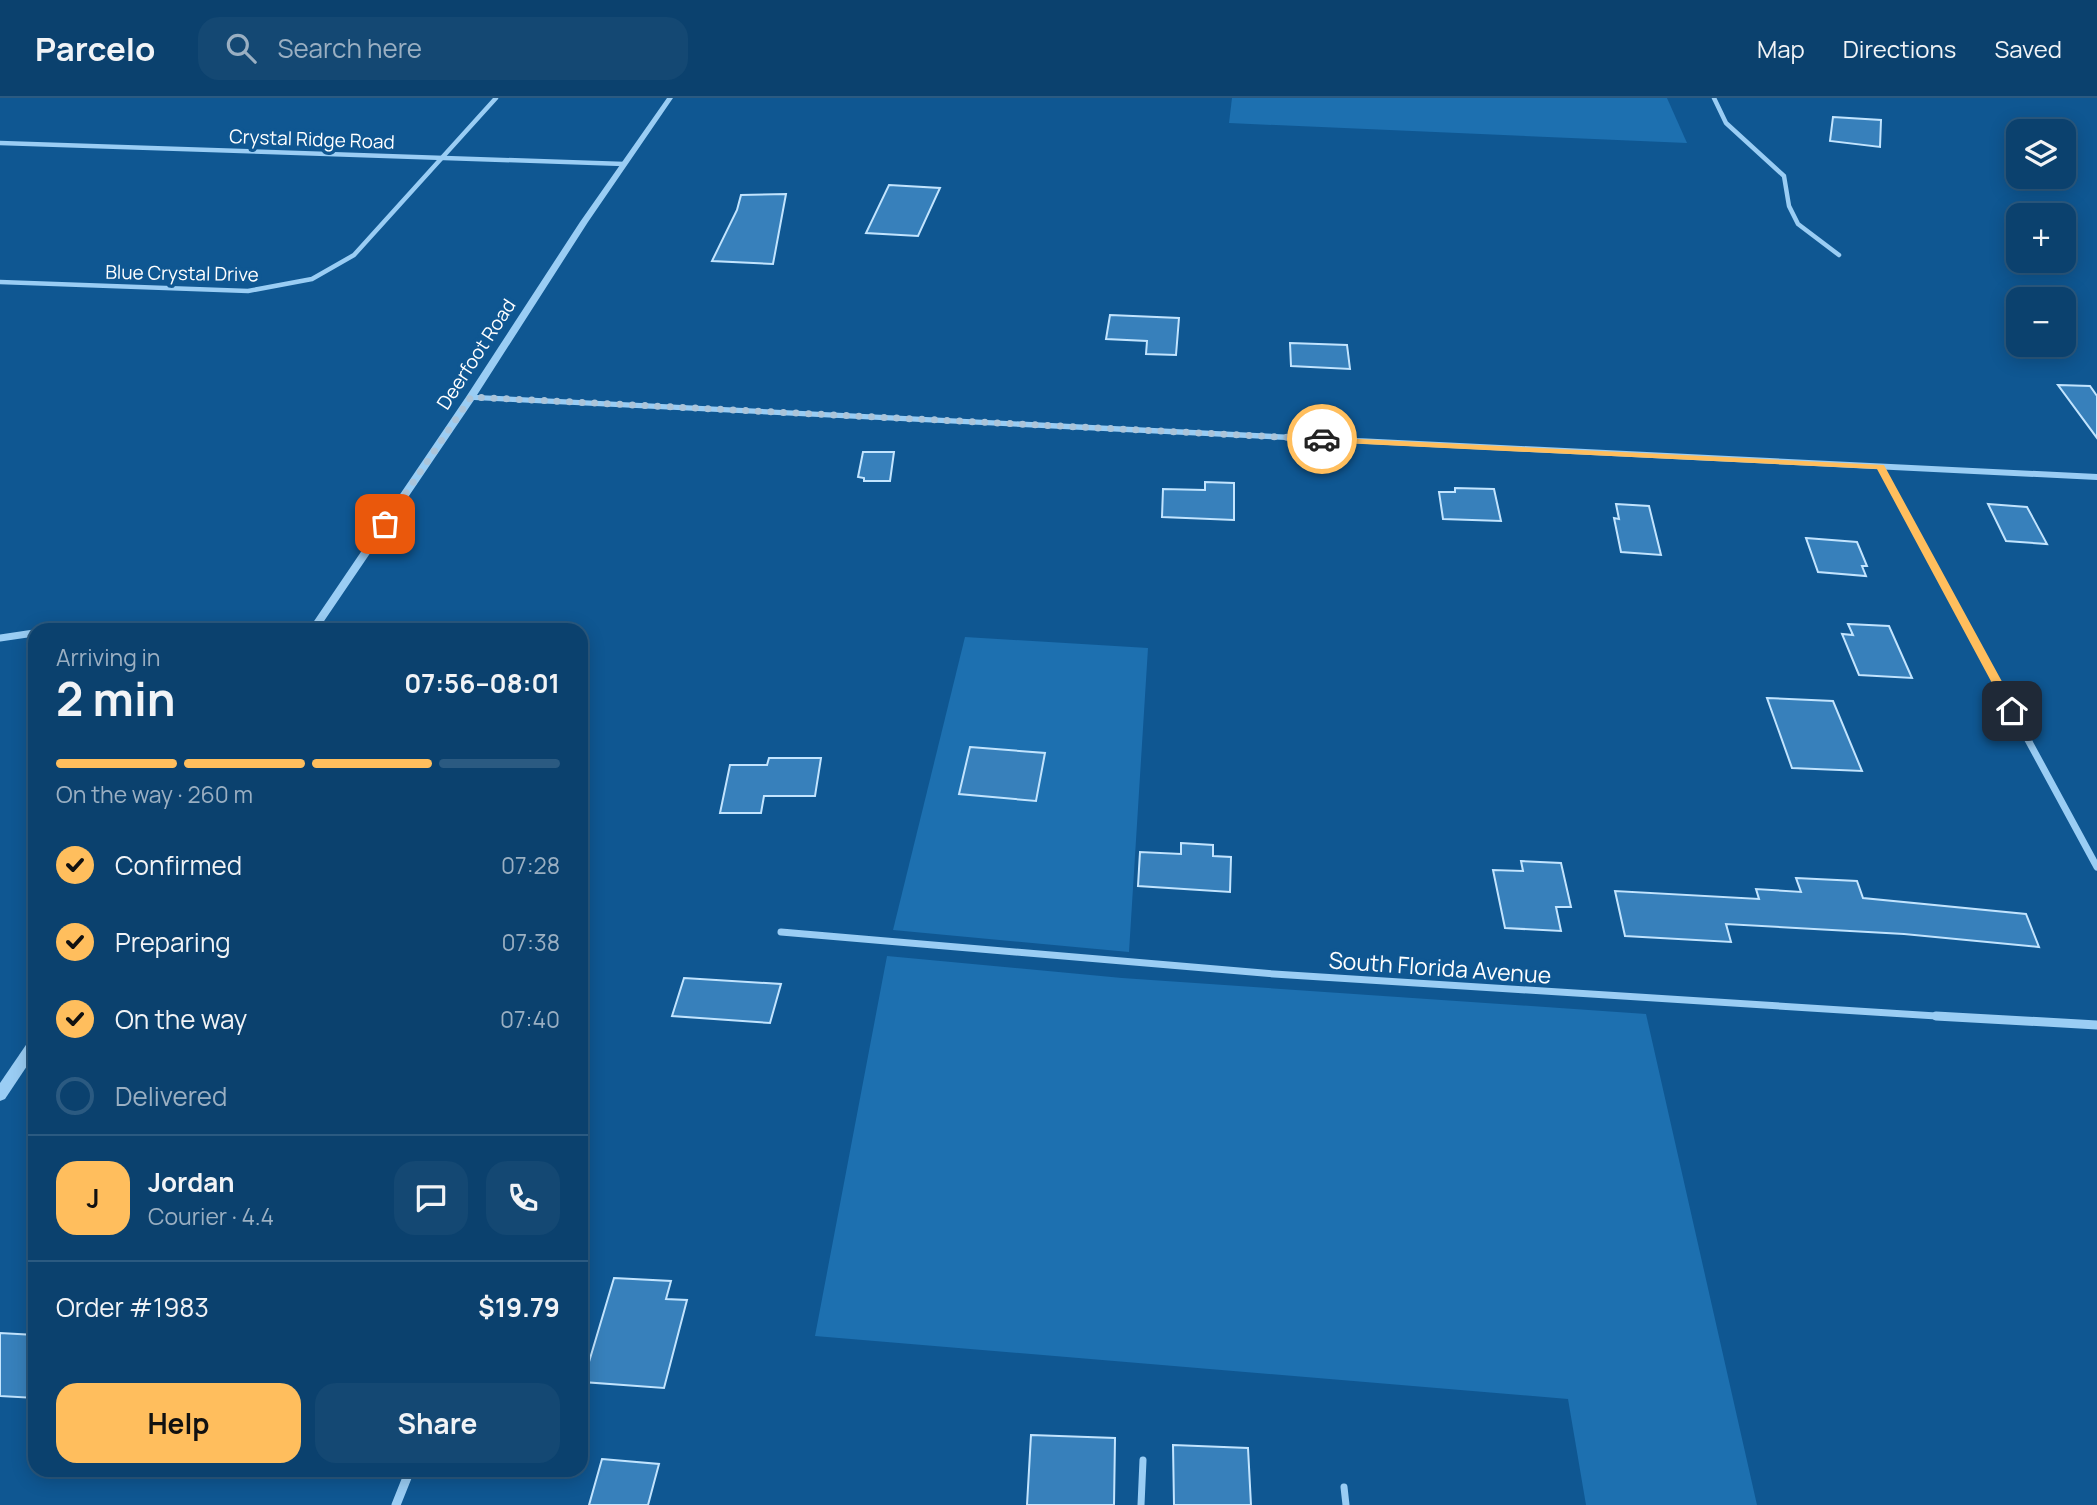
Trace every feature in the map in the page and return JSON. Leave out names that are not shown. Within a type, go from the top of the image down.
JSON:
[{"type":"street","name":"Blue Crystal Drive","points":[[0,282],[248,291],[294,284],[328,272],[354,255],[496,98]]},
{"type":"street","name":"Deerfoot Road","points":[[318,623],[670,98]]},
{"type":"street","points":[[1714,98],[1726,122],[1784,176],[1786,204],[1792,220],[1811,237],[1839,255]]},
{"type":"street","name":"Crystal Ridge Road","points":[[0,143],[624,164]]},
{"type":"street","points":[[471,397],[2097,477]]},
{"type":"street","points":[[1880,467],[2097,867]]},
{"type":"street","points":[[0,638],[28,634]]},
{"type":"street","name":"South Florida Avenue","points":[[781,932],[1124,965],[1615,998],[2097,1025]]},
{"type":"street","points":[[0,1095],[28,1053]]},
{"type":"street","points":[[396,1505],[407,1477]]},
{"type":"lane","points":[[1141,1505],[1143,1460]]},
{"type":"lane","points":[[1344,1487],[1346,1505]]},
{"type":"shaded area","points":[[1232,98],[1667,98],[1687,143],[1229,123]]},
{"type":"shaded area","points":[[965,637],[1148,648],[1129,952],[893,930]]},
{"type":"shaded area","points":[[887,956],[1122,978],[1646,1014],[1757,1505],[1586,1505],[1568,1399],[815,1336]]},
{"type":"building","points":[[1833,117],[1881,120],[1880,147],[1830,141]]},
{"type":"building","points":[[889,185],[940,188],[918,236],[866,233]]},
{"type":"building","points":[[786,194],[773,264],[712,261],[737,210],[741,195]]},
{"type":"building","points":[[1110,315],[1179,318],[1176,355],[1146,354],[1147,341],[1106,339]]},
{"type":"building","points":[[1290,343],[1347,345],[1350,369],[1291,366]]},
{"type":"building","points":[[2058,385],[2090,386],[2097,396],[2097,438]]},
{"type":"building","points":[[863,452],[894,452],[890,481],[864,481],[864,478],[858,477]]},
{"type":"building","points":[[1205,482],[1234,483],[1234,520],[1162,517],[1163,489],[1205,490]]},
{"type":"building","points":[[1455,488],[1494,489],[1501,521],[1443,519],[1439,492],[1455,492]]},
{"type":"building","points":[[1616,504],[1649,506],[1661,555],[1621,552],[1614,518],[1619,519]]},
{"type":"building","points":[[1988,504],[2027,507],[2047,544],[2006,541]]},
{"type":"building","points":[[1806,538],[1857,542],[1867,566],[1862,566],[1866,576],[1818,572]]},
{"type":"building","points":[[1848,624],[1889,626],[1912,678],[1859,675],[1842,634],[1853,635]]},
{"type":"building","points":[[1767,698],[1833,701],[1862,771],[1792,768]]},
{"type":"building","points":[[970,747],[1045,753],[1036,801],[959,794]]},
{"type":"building","points":[[769,758],[821,758],[815,796],[764,796],[761,813],[720,813],[730,765],[767,765]]},
{"type":"building","points":[[1181,843],[1213,845],[1213,856],[1231,857],[1230,892],[1138,886],[1140,852],[1181,854]]},
{"type":"building","points":[[1521,861],[1561,863],[1571,907],[1556,907],[1561,931],[1505,928],[1493,870],[1523,871]]},
{"type":"building","points":[[1796,878],[1857,881],[1863,898],[2026,914],[2039,947],[1904,934],[1726,924],[1731,942],[1625,936],[1615,891],[1759,899],[1756,889],[1801,892]]},
{"type":"building","points":[[684,978],[781,984],[770,1023],[672,1016]]},
{"type":"building","points":[[614,1278],[671,1281],[666,1299],[687,1300],[664,1388],[588,1382],[588,1365]]},
{"type":"building","points":[[0,1333],[28,1335],[28,1398],[0,1396]]},
{"type":"building","points":[[1031,1435],[1115,1438],[1114,1505],[1027,1505]]},
{"type":"building","points":[[1173,1445],[1248,1448],[1251,1505],[1174,1505]]},
{"type":"building","points":[[602,1459],[659,1464],[648,1505],[589,1505]]},
{"type":"way so far","points":[[385,524],[471,397],[1322,439]]},
{"type":"route","points":[[1322,439],[1880,467],[2012,711]]}]
